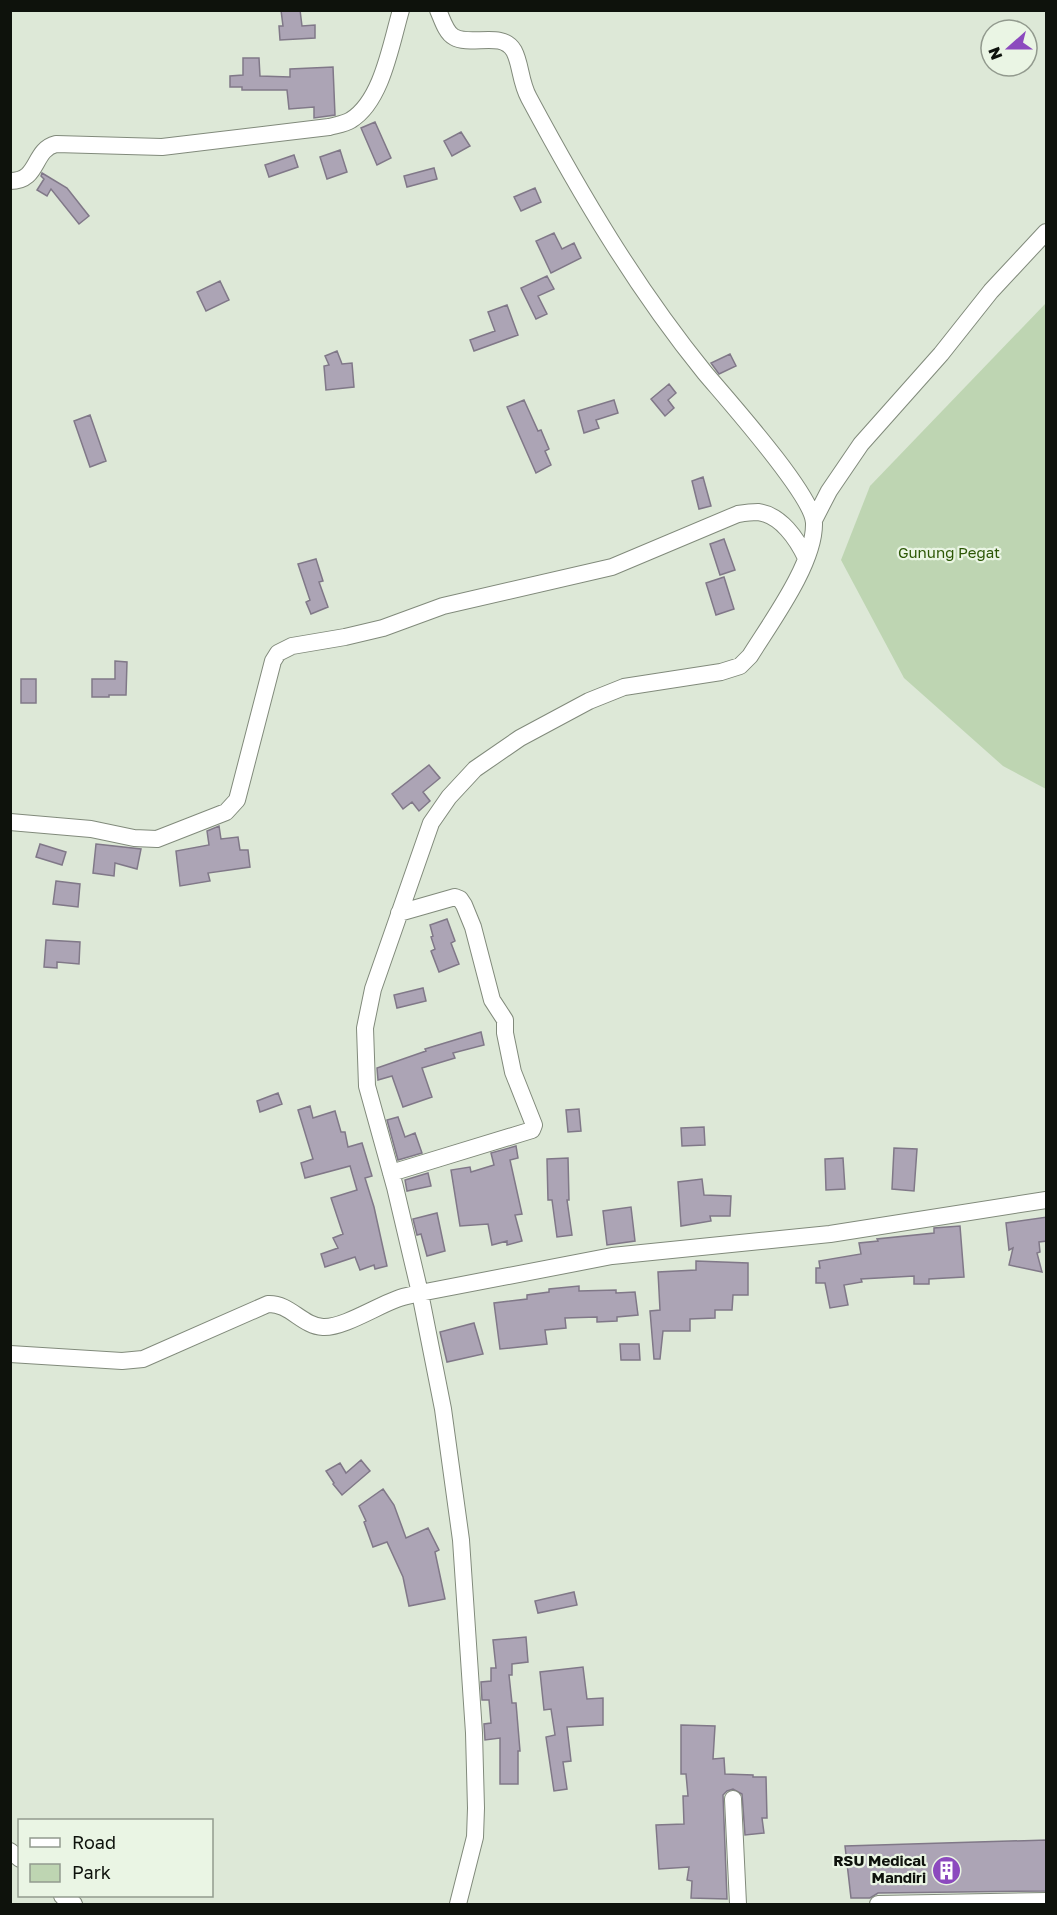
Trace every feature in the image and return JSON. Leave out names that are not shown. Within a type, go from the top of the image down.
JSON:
[{"type":"street","points":[[10,181],[27,178],[45,149],[56,144],[162,147],[329,127],[351,121],[368,104],[377,89],[401,10]]},
{"type":"street","points":[[438,10],[448,31],[454,37],[462,40],[498,41],[510,46],[514,52],[523,88],[572,179],[644,292],[670,330],[775,458],[800,492],[814,520]]},
{"type":"street","points":[[458,1905],[475,1837],[476,1808],[474,1733],[461,1540],[443,1409],[420,1293],[367,1086],[365,1028],[373,989],[430,823],[449,797],[475,769],[547,723],[589,701],[624,687],[721,672],[740,666],[750,656],[793,585],[812,541],[814,520],[829,491],[861,444],[941,354],[991,291],[1047,232]]},
{"type":"street","points":[[10,822],[91,829],[134,838],[157,838],[226,812],[237,800],[273,661],[278,653],[292,646],[383,628],[443,606],[612,567],[738,514],[759,512],[776,520],[797,540],[806,558]]},
{"type":"street","points":[[391,1173],[532,1130],[534,1125],[513,1072],[505,1033],[505,1020],[492,1000],[473,927],[464,905],[460,899],[455,897],[399,913]]},
{"type":"street","points":[[10,1354],[122,1361],[143,1359],[268,1304],[278,1304],[310,1324],[323,1327],[350,1320],[398,1299],[420,1293],[612,1256],[830,1234],[1047,1200]]},
{"type":"street","points":[[733,1799],[738,1905]]},
{"type":"street","points":[[878,1905],[1047,1901]]},
{"type":"green space","name":"Gunung Pegat","points":[[1046,303],[1046,789],[1003,766],[904,678],[841,560],[870,486]]},
{"type":"building","points":[[281,10],[300,10],[302,26],[315,25],[315,38],[280,40],[279,26],[283,26]]},
{"type":"building","points":[[243,58],[259,58],[260,76],[290,77],[290,69],[333,67],[335,115],[314,118],[314,107],[289,109],[287,90],[242,90],[242,87],[230,87],[230,76],[243,75]]},
{"type":"building","points":[[375,122],[391,158],[377,165],[361,128]]},
{"type":"building","points":[[461,132],[470,146],[452,156],[444,141]]},
{"type":"building","points":[[340,150],[347,172],[327,179],[320,157]]},
{"type":"building","points":[[294,155],[298,167],[269,177],[265,165]]},
{"type":"building","points":[[434,168],[437,179],[407,187],[404,176]]},
{"type":"building","points":[[42,173],[67,188],[89,216],[79,224],[51,189],[47,196],[37,190],[44,179],[41,176]]},
{"type":"building","points":[[535,188],[541,202],[521,211],[514,197]]},
{"type":"building","points":[[554,233],[562,249],[574,243],[581,258],[551,273],[536,241]]},
{"type":"building","points":[[547,276],[554,289],[538,296],[547,314],[536,319],[521,288]]},
{"type":"building","points":[[220,281],[229,300],[206,311],[197,292]]},
{"type":"building","points":[[507,305],[518,335],[474,351],[470,340],[495,331],[488,312]]},
{"type":"building","points":[[337,351],[342,364],[352,363],[354,387],[326,390],[324,366],[329,365],[325,356]]},
{"type":"building","points":[[730,354],[736,366],[719,374],[711,363]]},
{"type":"building","points":[[669,384],[676,393],[668,400],[674,408],[665,416],[651,399]]},
{"type":"building","points":[[524,400],[549,449],[545,451],[551,465],[536,473],[507,407]]},
{"type":"building","points":[[614,400],[618,413],[596,420],[599,428],[584,433],[578,411]]},
{"type":"building","points":[[90,415],[106,461],[90,467],[74,421]]},
{"type":"building","points":[[703,477],[711,506],[699,509],[692,481]]},
{"type":"building","points":[[724,539],[735,570],[720,575],[710,544]]},
{"type":"building","points":[[316,559],[323,581],[319,582],[328,607],[311,614],[306,602],[310,600],[298,564]]},
{"type":"building","points":[[724,577],[734,609],[716,615],[706,583]]},
{"type":"building","points":[[115,661],[127,662],[126,695],[92,697],[92,679],[115,679]]},
{"type":"building","points":[[21,679],[36,679],[36,703],[21,703]]},
{"type":"building","points":[[429,765],[440,778],[423,792],[430,801],[419,811],[412,802],[403,809],[392,794]]},
{"type":"building","points":[[219,826],[221,839],[238,837],[240,850],[248,850],[250,867],[208,873],[210,881],[180,886],[176,851],[209,845],[207,831]]},
{"type":"building","points":[[40,844],[66,852],[62,865],[36,857]]},
{"type":"building","points":[[96,844],[141,849],[137,869],[115,863],[114,876],[93,873]]},
{"type":"building","points":[[56,881],[80,884],[78,907],[53,904]]},
{"type":"building","points":[[447,919],[455,941],[451,943],[459,964],[439,972],[431,951],[435,949],[430,925]]},
{"type":"building","points":[[46,940],[80,942],[79,964],[57,962],[57,968],[44,967]]},
{"type":"building","points":[[423,988],[426,1001],[397,1008],[394,995]]},
{"type":"building","points":[[481,1032],[484,1045],[453,1053],[455,1058],[422,1068],[432,1097],[403,1107],[392,1076],[378,1080],[377,1068],[426,1051],[425,1049]]},
{"type":"building","points":[[278,1093],[282,1104],[260,1112],[257,1101]]},
{"type":"building","points":[[310,1106],[313,1118],[335,1111],[341,1132],[345,1132],[348,1147],[362,1143],[372,1176],[365,1178],[387,1266],[375,1269],[374,1265],[360,1270],[355,1257],[325,1267],[321,1254],[338,1248],[333,1238],[343,1234],[331,1198],[357,1190],[350,1166],[305,1178],[301,1163],[313,1159],[298,1110]]},
{"type":"building","points":[[579,1109],[581,1131],[568,1132],[566,1110]]},
{"type":"building","points":[[398,1117],[405,1137],[415,1133],[422,1153],[398,1160],[387,1120]]},
{"type":"building","points":[[704,1127],[705,1145],[682,1146],[681,1128]]},
{"type":"building","points":[[516,1146],[518,1158],[510,1160],[522,1214],[515,1215],[522,1241],[507,1245],[507,1241],[492,1245],[488,1224],[460,1226],[451,1170],[470,1167],[471,1172],[494,1165],[491,1153]]},
{"type":"building","points":[[894,1148],[917,1149],[914,1191],[892,1189]]},
{"type":"building","points":[[568,1158],[569,1200],[567,1200],[572,1235],[557,1237],[552,1200],[548,1200],[547,1159]]},
{"type":"building","points":[[843,1158],[845,1189],[826,1190],[825,1159]]},
{"type":"building","points":[[428,1173],[431,1186],[407,1191],[405,1180]]},
{"type":"building","points":[[702,1179],[704,1195],[731,1196],[730,1216],[710,1216],[711,1221],[681,1226],[678,1182]]},
{"type":"building","points":[[631,1207],[635,1241],[607,1245],[603,1211]]},
{"type":"building","points":[[437,1213],[445,1251],[427,1256],[421,1234],[417,1235],[413,1219]]},
{"type":"building","points":[[1047,1217],[1047,1241],[1039,1242],[1040,1252],[1037,1253],[1042,1272],[1009,1265],[1013,1248],[1009,1250],[1006,1223]]},
{"type":"building","points":[[960,1226],[964,1277],[929,1279],[929,1284],[914,1284],[914,1276],[861,1279],[862,1282],[844,1285],[848,1305],[830,1308],[825,1283],[816,1283],[816,1268],[820,1268],[819,1261],[861,1254],[859,1243],[934,1233],[934,1228]]},
{"type":"building","points":[[696,1261],[748,1263],[748,1295],[733,1295],[732,1310],[715,1310],[715,1318],[690,1319],[690,1331],[663,1331],[660,1359],[654,1359],[650,1311],[660,1310],[658,1272],[696,1270]]},
{"type":"building","points":[[579,1286],[579,1291],[635,1292],[638,1315],[617,1317],[617,1321],[597,1322],[597,1317],[565,1318],[566,1328],[545,1330],[547,1344],[500,1349],[494,1303],[527,1299],[527,1295],[549,1292],[549,1289]]},
{"type":"building","points":[[474,1323],[483,1354],[447,1362],[440,1332]]},
{"type":"building","points":[[620,1344],[639,1344],[640,1360],[621,1360]]},
{"type":"building","points":[[361,1460],[370,1471],[342,1495],[326,1471],[340,1463],[346,1473]]},
{"type":"building","points":[[383,1489],[394,1505],[406,1538],[428,1528],[439,1550],[435,1552],[445,1599],[409,1606],[403,1577],[387,1542],[373,1547],[359,1506]]},
{"type":"building","points":[[574,1592],[577,1605],[538,1613],[535,1601]]},
{"type":"building","points":[[526,1637],[528,1662],[512,1664],[512,1675],[509,1675],[512,1703],[516,1703],[520,1751],[518,1751],[518,1784],[500,1784],[500,1738],[485,1740],[484,1724],[491,1723],[489,1700],[482,1700],[481,1682],[491,1681],[491,1668],[496,1668],[493,1640]]},
{"type":"building","points":[[583,1667],[587,1699],[603,1698],[603,1725],[567,1727],[571,1761],[563,1762],[567,1789],[554,1791],[546,1737],[555,1735],[551,1709],[544,1710],[540,1672]]},
{"type":"building","points":[[681,1725],[715,1726],[713,1759],[724,1758],[725,1774],[766,1777],[767,1818],[762,1818],[764,1833],[745,1835],[742,1794],[733,1789],[723,1795],[727,1899],[691,1898],[692,1881],[687,1880],[689,1867],[659,1869],[656,1825],[684,1824],[683,1796],[688,1796],[686,1774],[681,1774]]},
{"type":"building","name":"RSU Medical Mandiri","points":[[1047,1840],[1047,1891],[878,1893],[870,1898],[851,1898],[845,1846]]},
{"type":"place","name":"RSU Medical Mandiri","points":[[947,1870]]}]
